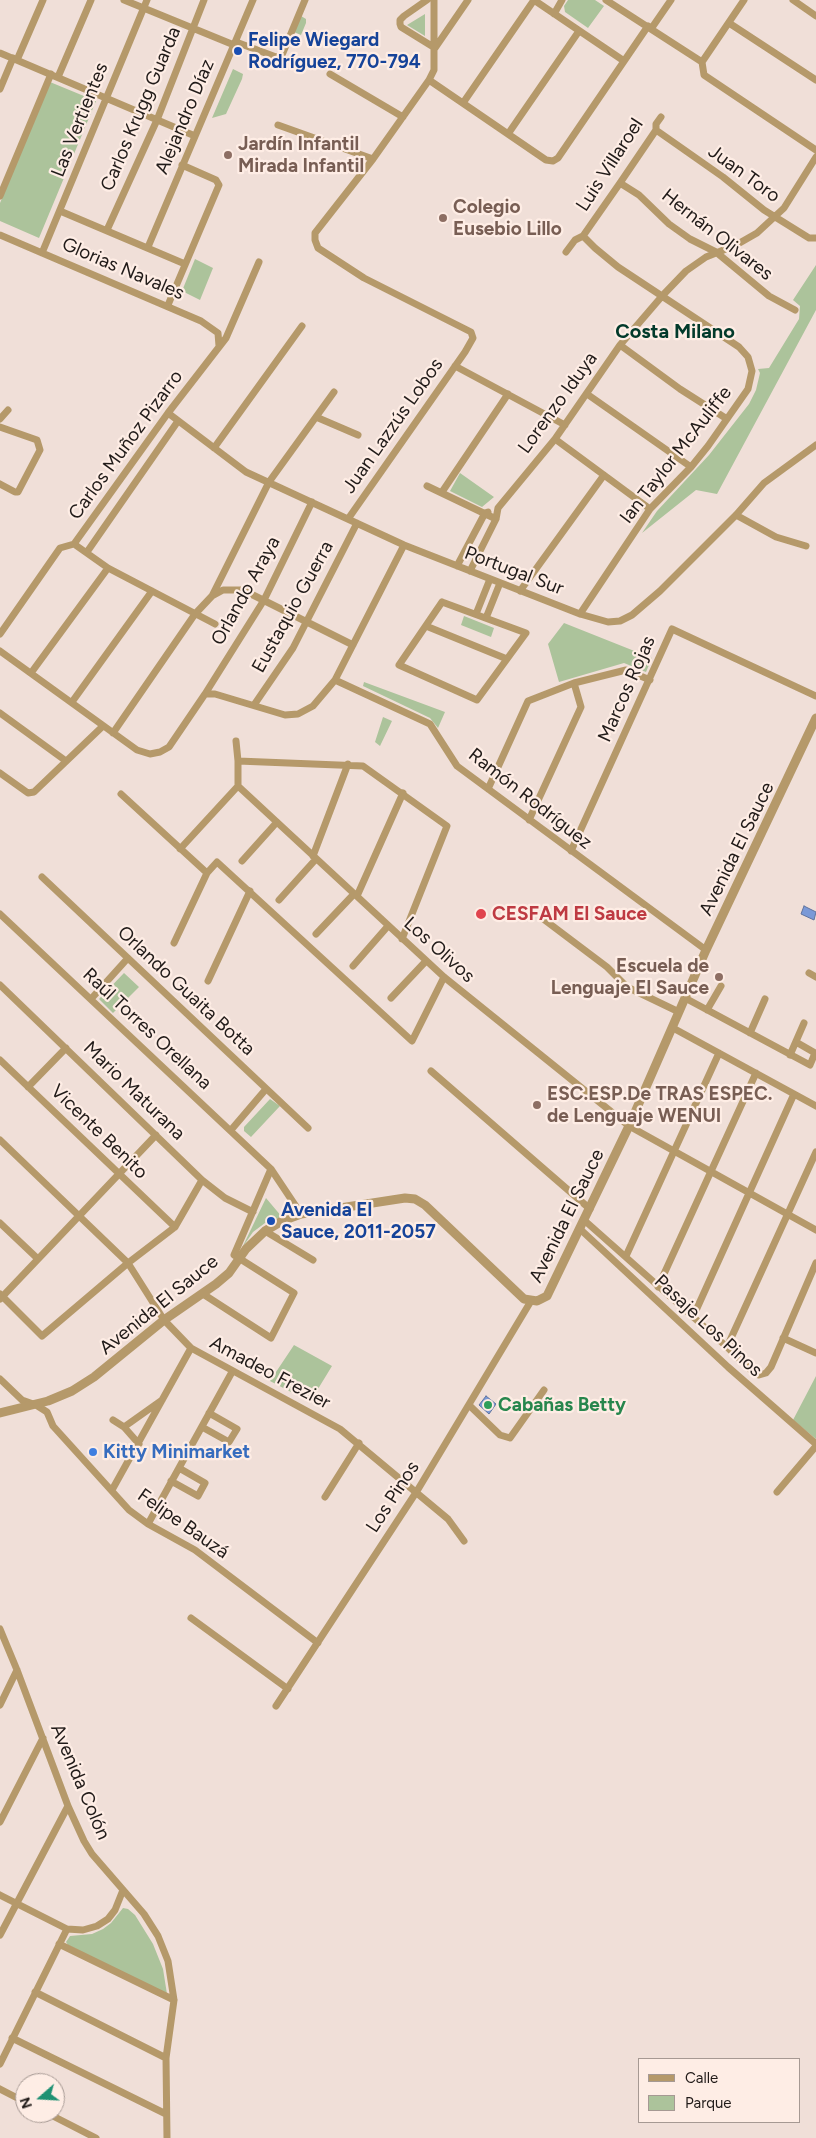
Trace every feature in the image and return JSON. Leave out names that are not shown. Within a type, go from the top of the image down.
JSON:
[{"type":"street","points":[[0,89],[43,0]]},
{"type":"street","points":[[0,196],[91,0]]},
{"type":"street","points":[[124,0],[192,28],[276,57],[282,55],[305,0]]},
{"type":"street","name":"Las Vertientes","points":[[42,253],[147,0]]},
{"type":"street","name":"Carlos Krugg Guarda","points":[[107,230],[157,120],[204,0]]},
{"type":"street","name":"Alejandro Díaz","points":[[148,247],[253,0]]},
{"type":"street","points":[[427,0],[404,16],[400,20],[400,24],[435,48]]},
{"type":"street","points":[[278,125],[374,159],[430,80],[434,70],[434,0]]},
{"type":"street","points":[[435,48],[468,0]]},
{"type":"street","points":[[463,103],[534,0],[624,62]]},
{"type":"street","points":[[554,14],[562,0]]},
{"type":"street","points":[[606,0],[702,62]]},
{"type":"street","points":[[430,80],[546,160],[554,161],[558,158],[624,62],[671,0]]},
{"type":"street","points":[[744,0],[702,62],[704,75],[816,150]]},
{"type":"street","points":[[793,0],[816,16]]},
{"type":"street","points":[[729,23],[816,80]]},
{"type":"street","points":[[508,134],[579,31]]},
{"type":"street","points":[[0,53],[195,136]]},
{"type":"street","points":[[330,74],[403,117]]},
{"type":"street","name":"Luis Villaroel","points":[[566,252],[575,240],[583,236],[656,130],[656,124],[661,117]]},
{"type":"street","name":"Juan Toro","points":[[656,130],[776,216],[809,238],[816,238]]},
{"type":"street","name":"Lorenzo Iduya","points":[[470,571],[496,519],[498,508],[555,439],[620,345],[686,271],[716,252],[746,240],[776,216],[784,208],[816,158]]},
{"type":"street","name":"Juan Lazzús Lobos","points":[[348,519],[465,352],[472,338],[471,332],[364,278],[318,248],[315,240],[316,233],[374,159]]},
{"type":"street","points":[[168,305],[219,185],[216,180],[182,165]]},
{"type":"street","name":"Hernán Olivares","points":[[620,183],[639,195],[669,224],[716,252],[769,296],[795,310]]},
{"type":"street","points":[[60,211],[185,264]]},
{"type":"street","name":"Glorias Navales","points":[[0,236],[168,305],[201,321],[218,333],[220,346]]},
{"type":"street","name":"Ian Taylor McAuliffe","points":[[580,614],[650,509],[691,467],[727,419],[748,389],[752,371],[748,357],[739,347],[618,267],[583,236]]},
{"type":"street","name":"Carlos Muñoz Pizarro","points":[[0,634],[60,548],[74,544],[168,413],[226,338],[259,262]]},
{"type":"street","points":[[214,448],[302,326]]},
{"type":"street","points":[[620,345],[727,419]]},
{"type":"street","points":[[455,366],[565,425]]},
{"type":"street","points":[[113,733],[195,614],[212,596],[269,482],[334,392]]},
{"type":"street","points":[[442,492],[508,394]]},
{"type":"street","points":[[587,394],[691,467]]},
{"type":"street","points":[[0,419],[8,410]]},
{"type":"street","name":"Portugal Sur","points":[[168,413],[246,472],[404,545],[580,614],[608,622],[620,621],[632,616],[660,591],[736,515],[764,483],[816,445]]},
{"type":"street","points":[[316,417],[358,435]]},
{"type":"street","name":"Carlos Muñoz Pizarro","points":[[87,552],[178,421]]},
{"type":"street","points":[[0,427],[38,440],[40,450],[18,492],[0,484]]},
{"type":"street","points":[[555,439],[650,509]]},
{"type":"street","points":[[520,591],[604,475]]},
{"type":"street","points":[[427,486],[496,519]]},
{"type":"street","name":"Orlando Araya","points":[[0,651],[141,752],[150,754],[160,752],[169,747],[264,600],[312,502]]},
{"type":"street","name":"Lorenzo Iduya","points":[[485,513],[498,508]]},
{"type":"street","points":[[457,566],[485,513]]},
{"type":"street","points":[[736,515],[776,537],[806,546]]},
{"type":"street","name":"Eustaquio Guerra","points":[[254,705],[293,648],[357,523]]},
{"type":"street","points":[[74,544],[108,568],[215,624]]},
{"type":"street","points":[[205,694],[216,694],[278,714],[298,714],[313,706],[335,680],[404,545]]},
{"type":"street","points":[[31,674],[108,568]]},
{"type":"street","points":[[476,614],[490,579]]},
{"type":"street","points":[[486,618],[500,583]]},
{"type":"street","points":[[212,596],[224,590],[237,589],[264,600],[353,645]]},
{"type":"street","points":[[72,702],[152,591]]},
{"type":"street","points":[[442,602],[486,618],[526,633],[477,700],[399,665],[442,602]]},
{"type":"street","points":[[426,626],[507,660]]},
{"type":"street","name":"Marcos Rojas","points":[[571,851],[672,629],[816,696]]},
{"type":"street","points":[[488,789],[528,701],[574,683],[626,670],[650,680]]},
{"type":"street","name":"Ramón Rodríguez","points":[[335,680],[430,724],[457,766],[706,950]]},
{"type":"street","points":[[529,820],[581,707],[574,683]]},
{"type":"street","points":[[0,713],[66,761]]},
{"type":"street","name":"Avenida El Sauce","points":[[0,1413],[36,1405],[72,1391],[94,1377],[164,1320],[223,1279],[255,1240],[264,1232],[282,1221],[301,1214],[405,1198],[415,1199],[425,1205],[524,1299],[531,1302],[540,1301],[550,1293],[629,1126],[706,950],[816,718]]},
{"type":"street","points":[[0,773],[28,793],[34,792],[103,726]]},
{"type":"street","points":[[180,849],[238,786],[236,741]]},
{"type":"street","points":[[238,761],[363,766],[447,826],[402,939]]},
{"type":"street","points":[[279,900],[314,857],[348,764]]},
{"type":"street","name":"Los Olivos","points":[[238,786],[444,977],[629,1126],[816,1230]]},
{"type":"street","points":[[316,934],[355,895],[403,793]]},
{"type":"street","points":[[121,794],[207,874]]},
{"type":"street","points":[[242,860],[277,822]]},
{"type":"street","points":[[174,943],[207,874],[217,862],[412,1041],[444,977]]},
{"type":"street","name":"Orlando Guaita Botta","points":[[42,877],[308,1128]]},
{"type":"street","points":[[208,981],[250,891]]},
{"type":"street","name":"Raúl Torres Orellana","points":[[0,914],[271,1170],[301,1214]]},
{"type":"street","points":[[542,918],[607,966],[627,987],[680,1012]]},
{"type":"street","points":[[353,966],[388,926]]},
{"type":"street","points":[[91,999],[128,958]]},
{"type":"street","points":[[391,998],[426,961]]},
{"type":"street","name":"Mario Maturana","points":[[0,985],[202,1180],[225,1198],[253,1212]]},
{"type":"street","points":[[707,1010],[720,986]]},
{"type":"street","points":[[685,998],[810,1066],[815,1053],[796,1042]]},
{"type":"street","points":[[750,1033],[765,999]]},
{"type":"street","points":[[790,1055],[804,1023]]},
{"type":"street","points":[[673,1028],[816,1106]]},
{"type":"street","points":[[28,1087],[66,1048]]},
{"type":"street","points":[[626,1256],[719,1053]]},
{"type":"street","name":"Vicente Benito","points":[[0,1060],[175,1227]]},
{"type":"street","points":[[431,1071],[590,1209]]},
{"type":"street","points":[[658,1287],[756,1073]]},
{"type":"street","points":[[230,1130],[266,1089]]},
{"type":"street","points":[[693,1317],[794,1094]]},
{"type":"street","points":[[156,1135],[1,1297],[42,1336],[128,1263],[175,1227],[202,1180]]},
{"type":"street","name":"Amadeo Frezier","points":[[0,1140],[128,1263],[164,1320],[191,1348],[232,1372],[340,1429],[359,1442],[448,1519],[464,1541]]},
{"type":"street","points":[[727,1347],[816,1152]]},
{"type":"street","points":[[203,1294],[271,1338],[294,1294],[234,1255],[271,1170]]},
{"type":"street","points":[[584,1220],[753,1372],[763,1374],[769,1370],[816,1262]]},
{"type":"street","points":[[0,1223],[38,1259]]},
{"type":"street","name":"Pasaje Los Pinos","points":[[580,1229],[728,1367],[816,1445],[777,1492]]},
{"type":"street","points":[[264,1232],[314,1260]]},
{"type":"street","name":"Los Pinos","points":[[276,1706],[416,1491],[531,1302]]},
{"type":"street","points":[[783,1338],[816,1353]]},
{"type":"street","points":[[112,1490],[191,1348]]},
{"type":"street","points":[[148,1524],[232,1372]]},
{"type":"street","name":"Felipe Bauzá","points":[[0,1379],[22,1400],[36,1405],[47,1412],[54,1426],[129,1510],[148,1524],[195,1550],[318,1643]]},
{"type":"street","points":[[469,1405],[500,1435],[510,1438],[544,1390]]},
{"type":"street","points":[[124,1427],[164,1399]]},
{"type":"street","points":[[202,1427],[229,1442],[237,1429],[209,1413]]},
{"type":"street","points":[[113,1420],[124,1427],[139,1444]]},
{"type":"street","points":[[325,1497],[359,1442]]},
{"type":"street","points":[[172,1481],[198,1496],[202,1490],[205,1483],[179,1468]]},
{"type":"street","points":[[191,1618],[288,1689]]},
{"type":"street","name":"Avenida Colón","points":[[0,1629],[18,1670],[68,1806],[92,1854],[144,1914],[158,1936],[169,1967],[174,2000],[166,2058],[167,2138]]},
{"type":"street","points":[[0,1705],[18,1670]]},
{"type":"street","points":[[0,1822],[43,1738]]},
{"type":"street","points":[[0,1935],[68,1806]]},
{"type":"street","points":[[0,1896],[67,1929],[83,1930],[102,1923],[115,1910],[123,1890]]},
{"type":"street","points":[[0,2064],[67,1929]]},
{"type":"street","points":[[59,1944],[174,2000]]},
{"type":"street","points":[[35,1992],[166,2058]]},
{"type":"street","points":[[12,2038],[166,2114]]},
{"type":"street","points":[[0,2089],[15,2097]]},
{"type":"street","points":[[65,2122],[96,2138]]},
{"type":"green space","points":[[568,0],[595,0],[604,6],[588,28],[565,12],[564,6]]},
{"type":"green space","points":[[425,14],[425,36],[407,25]]},
{"type":"green space","points":[[301,16],[306,19],[306,23],[301,35],[294,32]]},
{"type":"green space","points":[[233,69],[243,74],[242,79],[226,114],[212,118]]},
{"type":"green space","points":[[50,82],[96,101],[39,238],[0,221],[0,203]]},
{"type":"green space","points":[[195,259],[213,268],[200,300],[182,291]]},
{"type":"green space","points":[[816,265],[816,310],[717,494],[696,490],[642,533],[657,511],[709,455],[749,404],[756,390],[760,373],[758,369],[769,368],[799,319],[800,306],[793,300]]},
{"type":"green space","points":[[460,473],[494,497],[482,507],[450,491]]},
{"type":"green space","points":[[464,616],[494,628],[491,637],[461,625]]},
{"type":"green space","points":[[564,623],[652,658],[646,672],[624,663],[559,682],[548,644]]},
{"type":"green space","points":[[364,682],[445,712],[438,728],[430,718],[363,686]]},
{"type":"green space","points":[[383,717],[392,721],[380,746],[375,742]]},
{"type":"green space","points":[[124,973],[139,987],[113,1013],[99,999]]},
{"type":"green space","points":[[270,1099],[280,1106],[251,1137],[244,1131],[244,1127]]},
{"type":"green space","points":[[266,1198],[282,1217],[265,1223],[253,1232],[242,1248]]},
{"type":"green space","points":[[294,1345],[332,1366],[310,1402],[270,1381]]},
{"type":"green space","points":[[816,1376],[816,1439],[793,1420]]},
{"type":"green space","points":[[123,1908],[128,1909],[135,1915],[153,1944],[163,1969],[167,1994],[68,1945],[66,1942],[70,1936],[92,1934],[103,1929],[111,1923]]},
{"type":"water","points":[[804,906],[816,912],[814,920],[801,914]]},
{"type":"water","name":"Cabañas Betty","points":[[486,1396],[496,1404],[489,1414],[479,1405]]},
{"type":"place","name":"Felipe Wiegard Rodríguez, 770-794","points":[[238,51]]},
{"type":"place","name":"Jardín Infantil Mirada Infantil","points":[[228,155]]},
{"type":"place","name":"Colegio Eusebio Lillo","points":[[443,218]]},
{"type":"place","name":"CESFAM El Sauce","points":[[481,914]]},
{"type":"place","name":"Escuela de Lenguaje El Sauce","points":[[719,977]]},
{"type":"place","name":"ESC.ESP.De TRAS ESPEC. de Lenguaje WENUI","points":[[537,1105]]},
{"type":"place","name":"Avenida El Sauce, 2011-2057","points":[[271,1221]]},
{"type":"place","name":"Cabañas Betty","points":[[488,1405]]},
{"type":"place","name":"Kitty Minimarket","points":[[93,1452]]},
{"type":"district","name":"Costa Milano","points":[[675,332]]}]
